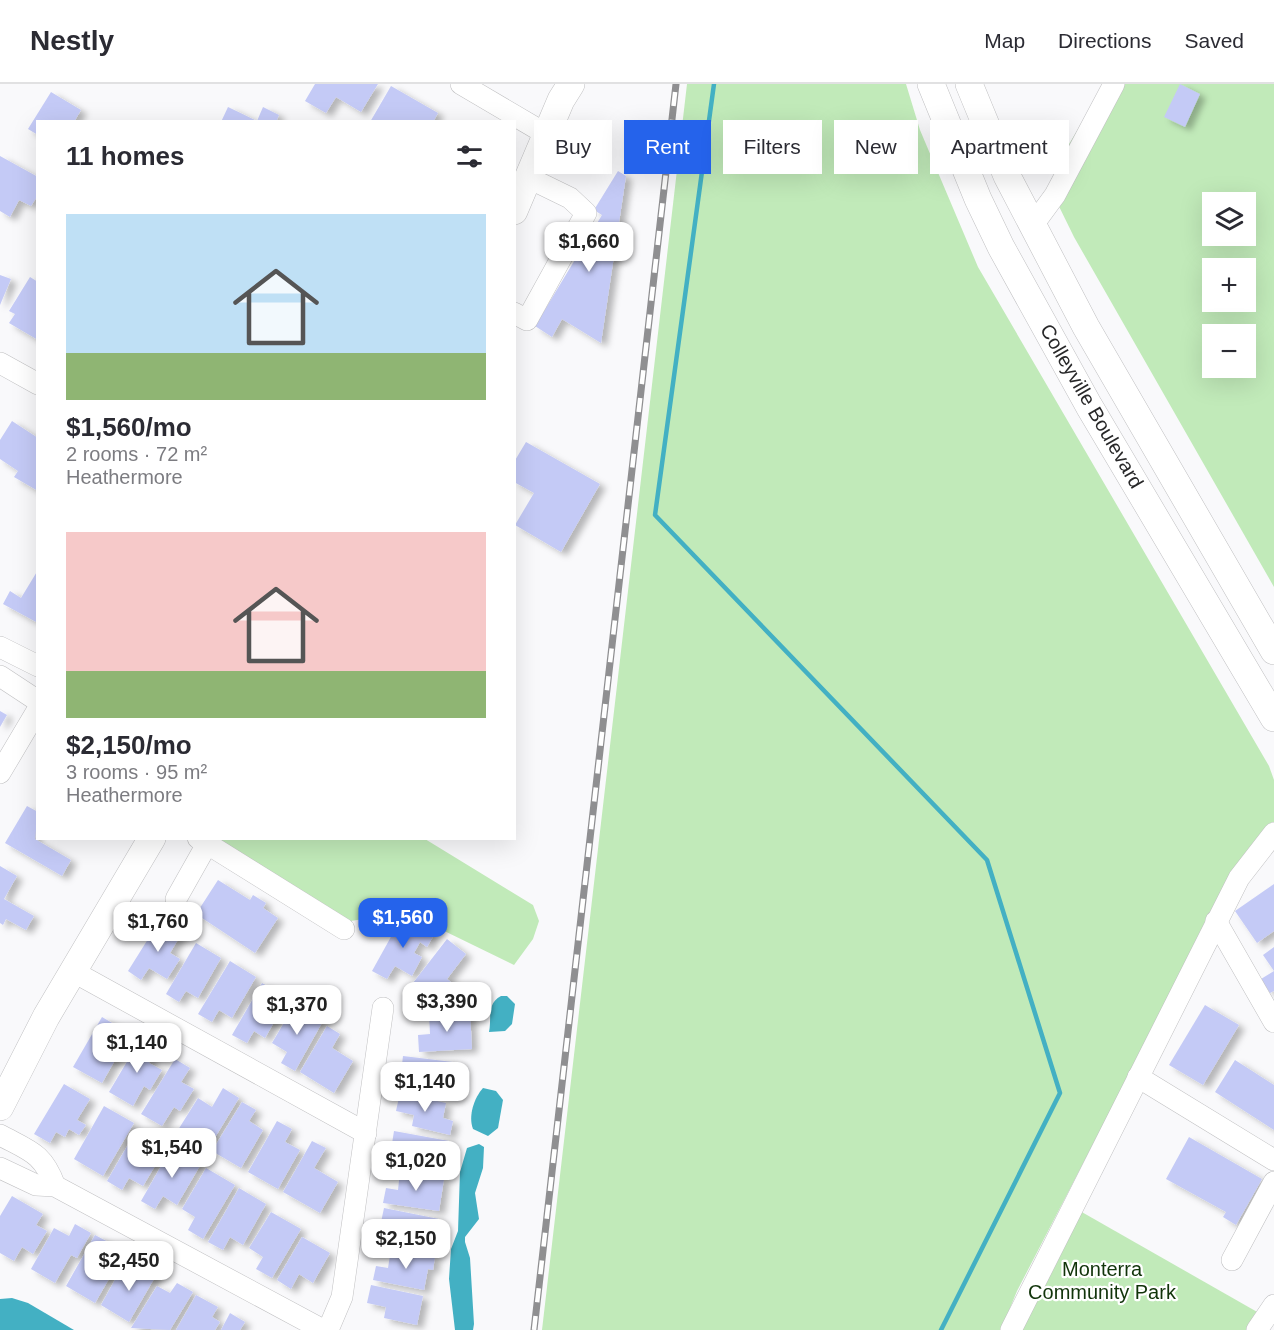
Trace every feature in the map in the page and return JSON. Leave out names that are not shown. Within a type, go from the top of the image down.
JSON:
[{"type":"main road","points":[[553,120],[571,84]]},
{"type":"main road","name":"Colleyville Boulevard","points":[[931,84],[978,200],[1001,247],[1089,406],[1274,718]]},
{"type":"main road","name":"Colleyville Boulevard","points":[[969,84],[983,124],[1086,327],[1274,651]]},
{"type":"main road","points":[[516,207],[534,165]]},
{"type":"main road","points":[[1193,578],[1221,561]]},
{"type":"main road","points":[[0,1107],[46,1017],[152,840]]},
{"type":"street","points":[[461,84],[534,127]]},
{"type":"street","points":[[1033,225],[1055,195],[1114,84]]},
{"type":"street","points":[[516,314],[527,320],[586,213],[570,198],[529,178]]},
{"type":"street","points":[[0,363],[36,383]]},
{"type":"street","points":[[0,647],[36,665]]},
{"type":"street","points":[[0,676],[36,701]]},
{"type":"street","points":[[0,773],[36,712]]},
{"type":"street","points":[[1011,1330],[1216,921],[1239,878],[1274,833]]},
{"type":"street","points":[[176,899],[203,841],[344,929]]},
{"type":"street","points":[[1216,921],[1274,1022]]},
{"type":"street","points":[[74,972],[366,1133]]},
{"type":"street","points":[[328,1330],[342,1297],[383,1008]]},
{"type":"street","points":[[1138,1077],[1274,1161]]},
{"type":"street","points":[[0,1136],[38,1155],[48,1165],[56,1186]]},
{"type":"street","points":[[0,1168],[36,1185],[56,1186],[323,1330]]},
{"type":"street","points":[[1232,1260],[1274,1182]]},
{"type":"street","points":[[1257,1330],[1274,1305]]},
{"type":"green space","points":[[687,84],[906,84],[917,120],[834,120],[834,174],[918,174],[918,123],[930,154],[930,174],[939,174],[978,267],[1269,766],[1274,780],[1274,826],[1149,1036],[1017,1291],[1001,1330],[542,1330],[677,174],[711,174],[711,120],[683,120]]},
{"type":"green space","points":[[1106,84],[1274,84],[1274,587],[1074,237],[1049,186],[1055,174],[1069,174],[1069,144]]},
{"type":"green space","points":[[221,840],[427,840],[533,905],[539,921],[533,939],[514,965],[393,906],[379,929],[363,919],[351,921]]},
{"type":"green space","name":"Monterra Community Park","points":[[1080,1211],[1259,1313],[1247,1330],[1018,1330]]},
{"type":"water","points":[[501,996],[507,996],[515,1004],[512,1024],[505,1031],[489,1032],[491,1007]]},
{"type":"water","points":[[483,1088],[496,1091],[503,1100],[498,1128],[488,1136],[473,1129],[471,1119],[473,1107]]},
{"type":"water","points":[[479,1144],[484,1147],[483,1168],[475,1193],[479,1219],[465,1237],[470,1258],[474,1324],[473,1330],[455,1330],[449,1279],[451,1249],[458,1231],[460,1172],[467,1148]]},
{"type":"water","points":[[12,1298],[28,1303],[74,1330],[0,1330],[0,1299]]},
{"type":"building","points":[[315,84],[378,84],[361,112],[336,97],[326,113],[305,101]]},
{"type":"building","points":[[1180,84],[1200,94],[1185,127],[1164,117]]},
{"type":"building","points":[[391,86],[438,113],[434,120],[371,120]]},
{"type":"building","points":[[51,92],[81,110],[75,120],[36,120],[36,134],[28,129]]},
{"type":"building","points":[[228,107],[255,120],[222,120]]},
{"type":"building","points":[[263,107],[279,115],[277,120],[257,120]]},
{"type":"building","points":[[0,156],[36,176],[36,198],[31,206],[19,200],[10,217],[0,211]]},
{"type":"building","points":[[618,171],[626,176],[601,343],[562,319],[552,337],[535,326],[602,215],[594,210]]},
{"type":"building","points":[[0,275],[11,279],[0,305]]},
{"type":"building","points":[[30,277],[36,281],[36,339],[9,323],[15,314],[9,311]]},
{"type":"building","points":[[12,421],[36,437],[36,490],[14,477],[18,471],[0,459],[0,440]]},
{"type":"building","points":[[526,442],[600,484],[561,552],[516,526],[534,493],[516,483],[516,459]]},
{"type":"building","points":[[36,573],[36,622],[3,604],[10,591],[21,598]]},
{"type":"building","points":[[0,711],[7,715],[0,727]]},
{"type":"building","points":[[27,806],[36,811],[35,839],[71,860],[62,876],[5,843]]},
{"type":"building","points":[[0,866],[17,876],[4,899],[34,916],[26,930],[6,919],[3,925],[0,923]]},
{"type":"building","points":[[218,880],[250,900],[253,895],[266,903],[263,908],[278,918],[255,953],[196,914]]},
{"type":"building","points":[[1274,884],[1274,931],[1257,943],[1235,911]]},
{"type":"building","points":[[402,917],[434,935],[427,947],[420,942],[414,953],[422,957],[412,976],[395,966],[387,979],[372,971]]},
{"type":"building","points":[[160,920],[182,933],[170,953],[180,959],[167,979],[149,968],[141,980],[128,971]]},
{"type":"building","points":[[447,939],[466,954],[447,979],[462,991],[451,1005],[430,989],[427,994],[413,983]]},
{"type":"building","points":[[196,943],[221,958],[198,998],[186,991],[179,1002],[166,994]]},
{"type":"building","points":[[1274,947],[1274,971],[1263,955]]},
{"type":"building","points":[[230,961],[256,977],[232,1018],[219,1010],[212,1022],[198,1014]]},
{"type":"building","points":[[1274,971],[1274,991],[1270,993],[1261,979]]},
{"type":"building","points":[[262,983],[288,998],[265,1038],[254,1031],[247,1043],[232,1035]]},
{"type":"building","points":[[295,1004],[323,1021],[295,1071],[281,1063],[287,1052],[272,1043]]},
{"type":"building","points":[[1205,1005],[1239,1025],[1203,1085],[1169,1065]]},
{"type":"building","points":[[470,1011],[472,1049],[419,1052],[418,1035],[430,1034],[429,1014]]},
{"type":"building","points":[[102,1017],[124,1030],[118,1041],[128,1047],[122,1057],[118,1055],[102,1083],[73,1067]]},
{"type":"building","points":[[327,1026],[340,1034],[332,1048],[353,1061],[334,1093],[300,1072]]},
{"type":"building","points":[[141,1038],[157,1048],[149,1063],[162,1070],[150,1090],[144,1086],[133,1106],[109,1092]]},
{"type":"building","points":[[403,1056],[461,1063],[457,1096],[414,1090],[416,1075],[401,1073]]},
{"type":"building","points":[[175,1059],[190,1068],[181,1082],[194,1089],[180,1111],[174,1107],[162,1126],[141,1114]]},
{"type":"building","points":[[1235,1060],[1274,1085],[1274,1130],[1215,1092]]},
{"type":"building","points":[[64,1084],[90,1099],[77,1120],[86,1125],[79,1135],[69,1129],[65,1137],[56,1132],[50,1143],[34,1134]]},
{"type":"building","points":[[223,1088],[239,1098],[208,1149],[178,1130],[198,1098],[212,1107]]},
{"type":"building","points":[[400,1093],[446,1103],[443,1118],[453,1121],[450,1135],[412,1126],[414,1115],[396,1111]]},
{"type":"building","points":[[242,1102],[256,1110],[249,1121],[263,1130],[241,1168],[212,1151]]},
{"type":"building","points":[[104,1106],[134,1123],[103,1176],[74,1159]]},
{"type":"building","points":[[277,1121],[292,1129],[285,1142],[300,1150],[278,1189],[248,1172]]},
{"type":"building","points":[[137,1129],[167,1146],[143,1186],[129,1178],[122,1190],[107,1181]]},
{"type":"building","points":[[394,1131],[449,1141],[443,1173],[404,1166],[406,1153],[391,1150]]},
{"type":"building","points":[[1189,1137],[1262,1179],[1236,1225],[1223,1217],[1226,1212],[1166,1179]]},
{"type":"building","points":[[312,1141],[326,1148],[314,1168],[338,1182],[320,1213],[283,1192]]},
{"type":"building","points":[[172,1147],[201,1164],[177,1205],[163,1196],[155,1209],[141,1201]]},
{"type":"building","points":[[206,1168],[235,1185],[203,1239],[188,1230],[195,1217],[182,1209]]},
{"type":"building","points":[[400,1172],[444,1179],[439,1211],[383,1203],[386,1188],[398,1190]]},
{"type":"building","points":[[239,1188],[266,1204],[243,1245],[230,1237],[223,1250],[208,1242]]},
{"type":"building","points":[[12,1196],[43,1214],[36,1225],[47,1231],[33,1254],[22,1247],[14,1261],[0,1253],[0,1216]]},
{"type":"building","points":[[384,1208],[439,1219],[433,1252],[391,1243],[394,1230],[380,1227]]},
{"type":"building","points":[[271,1212],[301,1229],[272,1278],[256,1269],[263,1257],[249,1248]]},
{"type":"building","points":[[75,1224],[91,1233],[77,1258],[71,1255],[55,1283],[31,1269],[54,1228],[69,1236]]},
{"type":"building","points":[[95,1235],[110,1243],[102,1256],[117,1265],[95,1303],[66,1286]]},
{"type":"building","points":[[302,1237],[330,1253],[313,1283],[299,1274],[291,1289],[277,1280]]},
{"type":"building","points":[[391,1249],[435,1257],[433,1270],[428,1269],[424,1290],[373,1280],[376,1266],[388,1268]]},
{"type":"building","points":[[144,1264],[158,1272],[129,1322],[101,1305],[122,1267],[137,1275]]},
{"type":"building","points":[[177,1283],[193,1292],[170,1330],[131,1328],[157,1286],[170,1293]]},
{"type":"building","points":[[371,1285],[423,1296],[417,1325],[384,1318],[386,1307],[367,1303]]},
{"type":"building","points":[[196,1295],[218,1307],[212,1317],[220,1322],[215,1330],[176,1330]]},
{"type":"building","points":[[230,1313],[245,1322],[240,1330],[221,1330]]},
{"type":"waterway","points":[[714,84],[655,515],[987,860],[1060,1093],[941,1330]]},
{"type":"railway","points":[[534,1330],[676,84]]}]
